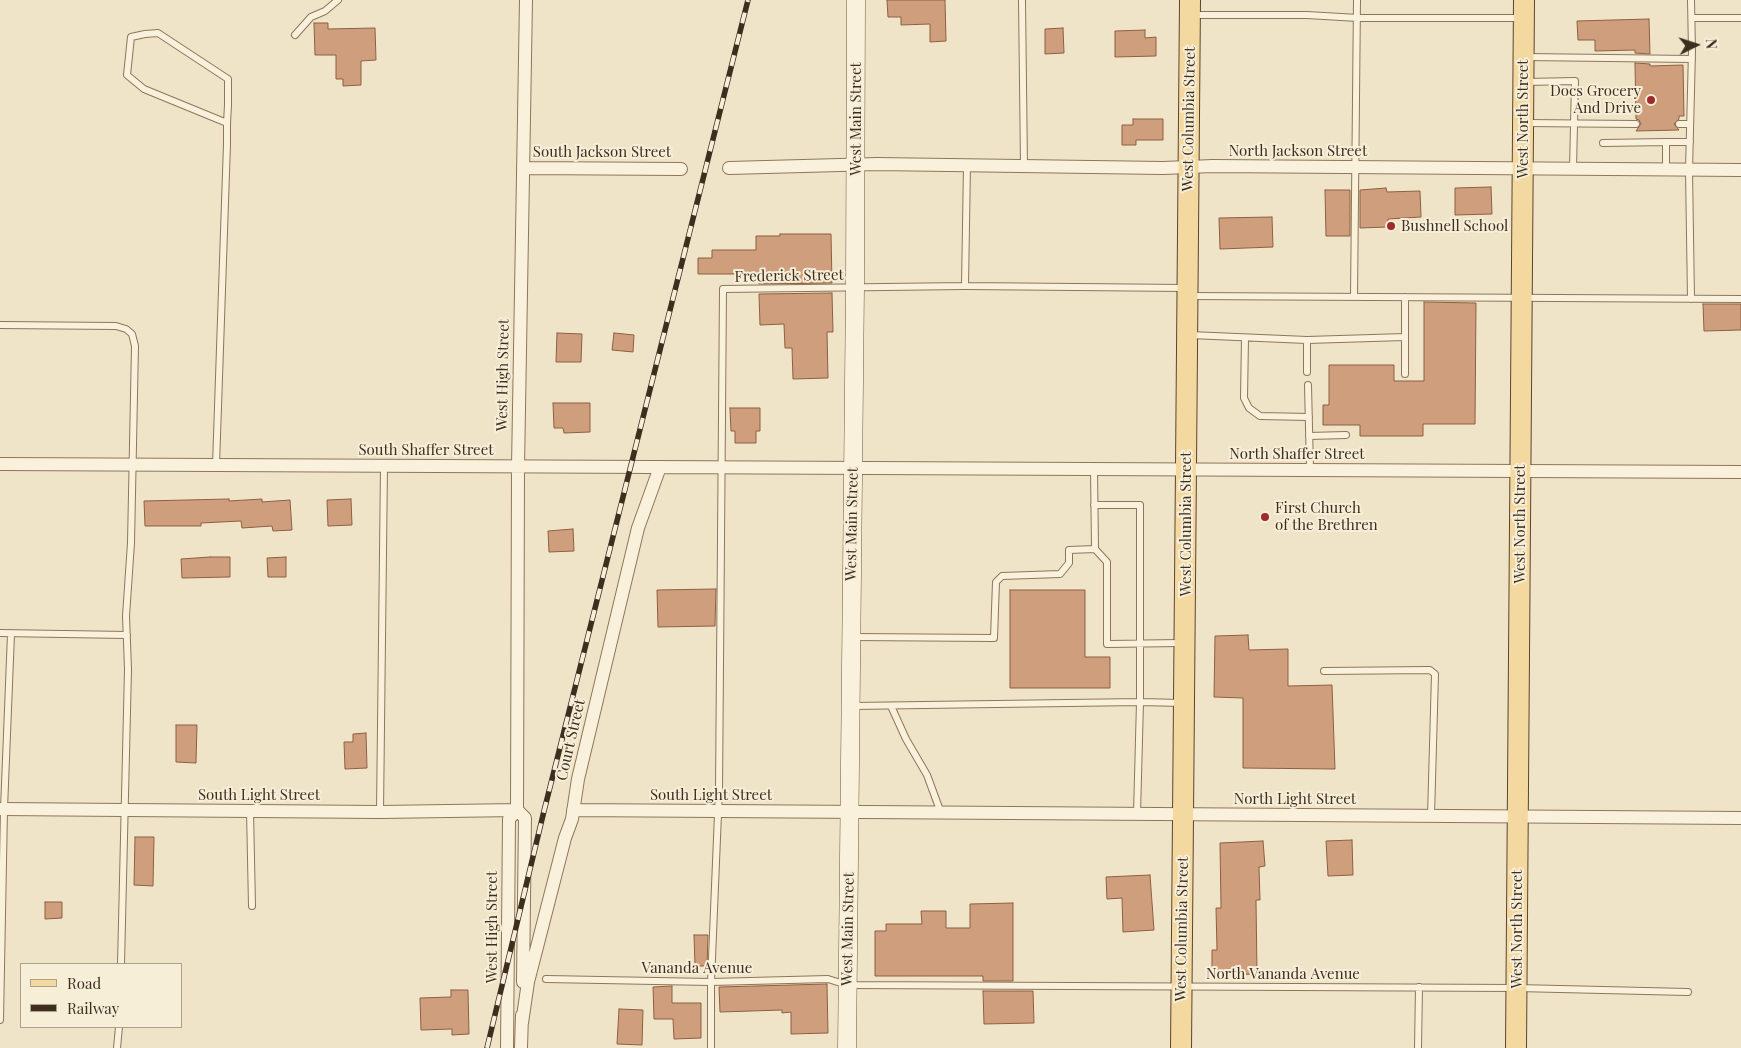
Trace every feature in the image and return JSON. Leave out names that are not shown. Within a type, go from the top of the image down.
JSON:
[{"type":"main road","name":"West Columbia Street","points":[[1181,1048],[1190,8]]},
{"type":"main road","name":"West North Street","points":[[1516,1048],[1524,9]]},
{"type":"street","name":"West High Street","points":[[507,1048],[509,819],[517,810],[518,467],[526,0]]},
{"type":"street","name":"West Main Street","points":[[847,1048],[856,0]]},
{"type":"street","name":"North Jackson Street","points":[[856,165],[1741,170]]},
{"type":"street","points":[[729,168],[856,165]]},
{"type":"street","name":"South Jackson Street","points":[[523,168],[681,169]]},
{"type":"street","name":"South Shaffer Street","points":[[0,464],[853,468]]},
{"type":"street","name":"Court Street","points":[[522,1023],[528,982],[573,810],[578,779],[638,528],[660,467]]},
{"type":"street","name":"North Shaffer Street","points":[[853,468],[1741,472]]},
{"type":"street","name":"South Light Street","points":[[2,809],[380,812],[517,810]]},
{"type":"street","name":"West High Street","points":[[517,810],[525,818],[521,1048]]},
{"type":"street","name":"South Light Street","points":[[573,810],[849,812]]},
{"type":"street","name":"North Light Street","points":[[849,812],[1741,818]]},
{"type":"lane","points":[[295,35],[311,16],[325,11],[338,0]]},
{"type":"lane","points":[[1022,0],[1024,166]]},
{"type":"lane","points":[[1354,297],[1357,0]]},
{"type":"lane","points":[[1691,0],[1692,59],[1689,170],[1691,299]]},
{"type":"lane","points":[[1190,8],[1358,18],[1524,9]]},
{"type":"lane","points":[[1692,18],[1741,18]]},
{"type":"lane","points":[[216,465],[227,124],[228,79],[158,34],[132,37],[127,75],[144,89],[227,124]]},
{"type":"lane","points":[[1524,57],[1692,59]]},
{"type":"lane","points":[[1524,82],[1575,81],[1573,169]]},
{"type":"lane","points":[[1524,123],[1636,124]]},
{"type":"lane","points":[[1679,124],[1690,124]]},
{"type":"lane","points":[[1666,142],[1666,170]]},
{"type":"lane","points":[[1603,143],[1690,142]]},
{"type":"lane","points":[[965,286],[967,165]]},
{"type":"lane","name":"Frederick Street","points":[[722,468],[723,289],[965,286],[1354,297],[1741,299]]},
{"type":"lane","points":[[1405,297],[1405,374]]},
{"type":"lane","points":[[0,325],[116,326],[126,329],[132,334],[135,346],[121,963]]},
{"type":"lane","points":[[1187,335],[1307,340],[1405,337]]},
{"type":"lane","points":[[1246,338],[1244,398],[1249,408],[1260,416],[1309,417]]},
{"type":"lane","points":[[1307,340],[1308,372]]},
{"type":"lane","points":[[1308,385],[1310,470]]},
{"type":"lane","points":[[1309,436],[1346,434]]},
{"type":"lane","points":[[380,812],[384,466]]},
{"type":"lane","points":[[711,1048],[711,982],[718,811],[722,468]]},
{"type":"lane","points":[[1094,469],[1095,549],[1107,562],[1106,644],[1185,642]]},
{"type":"lane","points":[[1094,504],[1140,505],[1138,814]]},
{"type":"lane","points":[[851,637],[994,638],[996,582],[1002,576],[1060,574],[1069,563],[1069,550],[1095,549]]},
{"type":"lane","points":[[0,634],[127,635]]},
{"type":"lane","points":[[0,1020],[2,809],[11,634]]},
{"type":"lane","points":[[1324,671],[1430,670],[1435,674],[1431,816]]},
{"type":"lane","points":[[850,706],[1184,703]]},
{"type":"lane","points":[[891,706],[906,739],[927,775],[941,813]]},
{"type":"lane","points":[[250,811],[252,906]]},
{"type":"lane","name":"Vananda Avenue","points":[[546,979],[711,982],[828,980],[847,985]]},
{"type":"lane","name":"North Vananda Avenue","points":[[847,985],[1517,988],[1688,992]]},
{"type":"lane","points":[[1418,1048],[1419,988]]},
{"type":"lane","points":[[117,1048],[118,1028]]},
{"type":"building","points":[[887,0],[945,0],[946,41],[930,42],[930,24],[901,25],[901,17],[888,17]]},
{"type":"building","points":[[1649,19],[1650,54],[1635,53],[1635,50],[1595,51],[1595,40],[1578,40],[1577,21]]},
{"type":"building","points":[[314,23],[328,23],[328,29],[375,28],[376,60],[361,61],[361,85],[343,86],[343,79],[336,79],[336,55],[315,55]]},
{"type":"building","points":[[1063,28],[1064,53],[1045,54],[1045,29]]},
{"type":"building","points":[[1145,30],[1145,38],[1156,37],[1156,56],[1115,57],[1115,31]]},
{"type":"building","points":[[1635,63],[1650,64],[1650,66],[1683,65],[1684,116],[1679,116],[1679,119],[1674,124],[1679,130],[1636,131],[1641,124],[1636,119]]},
{"type":"building","points":[[1133,119],[1163,119],[1163,140],[1136,140],[1136,145],[1122,145],[1122,125],[1133,125]]},
{"type":"building","points":[[1491,187],[1492,214],[1455,215],[1455,188]]},
{"type":"building","points":[[1386,188],[1387,192],[1420,191],[1421,217],[1388,219],[1388,227],[1360,228],[1360,190]]},
{"type":"building","points":[[1325,190],[1350,190],[1350,236],[1326,236]]},
{"type":"building","points":[[1272,217],[1273,247],[1220,249],[1219,218]]},
{"type":"building","points":[[780,234],[831,234],[832,283],[759,284],[759,274],[698,274],[698,258],[712,258],[712,250],[756,250],[756,236],[780,236]]},
{"type":"building","points":[[832,293],[833,332],[827,332],[828,378],[793,379],[792,348],[785,348],[784,324],[760,325],[759,294]]},
{"type":"building","points":[[1424,302],[1476,303],[1475,424],[1423,424],[1423,436],[1360,436],[1360,425],[1323,425],[1323,405],[1329,405],[1329,365],[1394,365],[1394,381],[1424,381]]},
{"type":"building","points":[[1703,304],[1741,304],[1741,330],[1704,331]]},
{"type":"building","points":[[557,333],[582,334],[581,362],[556,362]]},
{"type":"building","points":[[614,333],[634,335],[633,352],[612,350]]},
{"type":"building","points":[[553,403],[590,403],[590,432],[564,433],[563,428],[554,428]]},
{"type":"building","points":[[730,408],[760,408],[760,431],[756,431],[756,443],[735,443],[735,431],[731,431]]},
{"type":"building","points":[[229,499],[229,501],[262,499],[262,502],[290,500],[292,530],[273,531],[272,526],[242,528],[241,521],[201,523],[201,526],[145,526],[144,501]]},
{"type":"building","points":[[351,499],[352,525],[328,526],[327,500]]},
{"type":"building","points":[[573,529],[574,551],[549,552],[548,531]]},
{"type":"building","points":[[230,557],[230,577],[182,578],[181,559]]},
{"type":"building","points":[[286,557],[286,577],[268,577],[267,558]]},
{"type":"building","points":[[716,589],[715,626],[658,627],[657,590]]},
{"type":"building","points":[[1010,590],[1085,590],[1085,657],[1110,657],[1110,688],[1010,688]]},
{"type":"building","points":[[1248,635],[1249,650],[1288,649],[1288,686],[1332,685],[1335,769],[1243,768],[1243,698],[1214,697],[1215,636]]},
{"type":"building","points":[[176,725],[197,725],[196,763],[176,762]]},
{"type":"building","points":[[366,733],[367,768],[345,769],[344,742],[353,742],[353,734]]},
{"type":"building","points":[[135,837],[154,837],[153,886],[134,885]]},
{"type":"building","points":[[1352,840],[1353,875],[1328,876],[1326,841]]},
{"type":"building","points":[[1263,841],[1265,866],[1259,867],[1260,900],[1256,900],[1257,974],[1212,975],[1212,950],[1217,950],[1216,908],[1221,908],[1220,843]]},
{"type":"building","points":[[1150,875],[1154,930],[1123,932],[1122,898],[1107,899],[1106,877]]},
{"type":"building","points":[[45,902],[62,902],[62,918],[45,919]]},
{"type":"building","points":[[1013,903],[1013,981],[983,981],[983,976],[875,976],[875,931],[886,931],[886,924],[922,924],[921,911],[946,911],[946,928],[970,928],[970,904]]},
{"type":"building","points":[[694,935],[708,935],[707,966],[695,966]]},
{"type":"building","points":[[827,984],[828,1033],[791,1034],[791,1012],[782,1013],[782,1010],[720,1012],[719,987]]},
{"type":"building","points":[[672,986],[672,1003],[701,1003],[701,1038],[674,1039],[673,1019],[654,1019],[653,987]]},
{"type":"building","points":[[451,990],[468,990],[469,1034],[452,1035],[452,1029],[421,1030],[420,998],[451,997]]},
{"type":"building","points":[[983,991],[1033,991],[1034,1023],[984,1024]]},
{"type":"building","points":[[619,1009],[643,1010],[642,1045],[617,1044]]},
{"type":"railway","points":[[487,1048],[544,811],[748,0]]},
{"type":"place","name":"Docs Grocery And Drive","points":[[1651,100]]},
{"type":"place","name":"Bushnell School","points":[[1391,226]]},
{"type":"place","name":"First Church of the Brethren","points":[[1265,517]]}]
